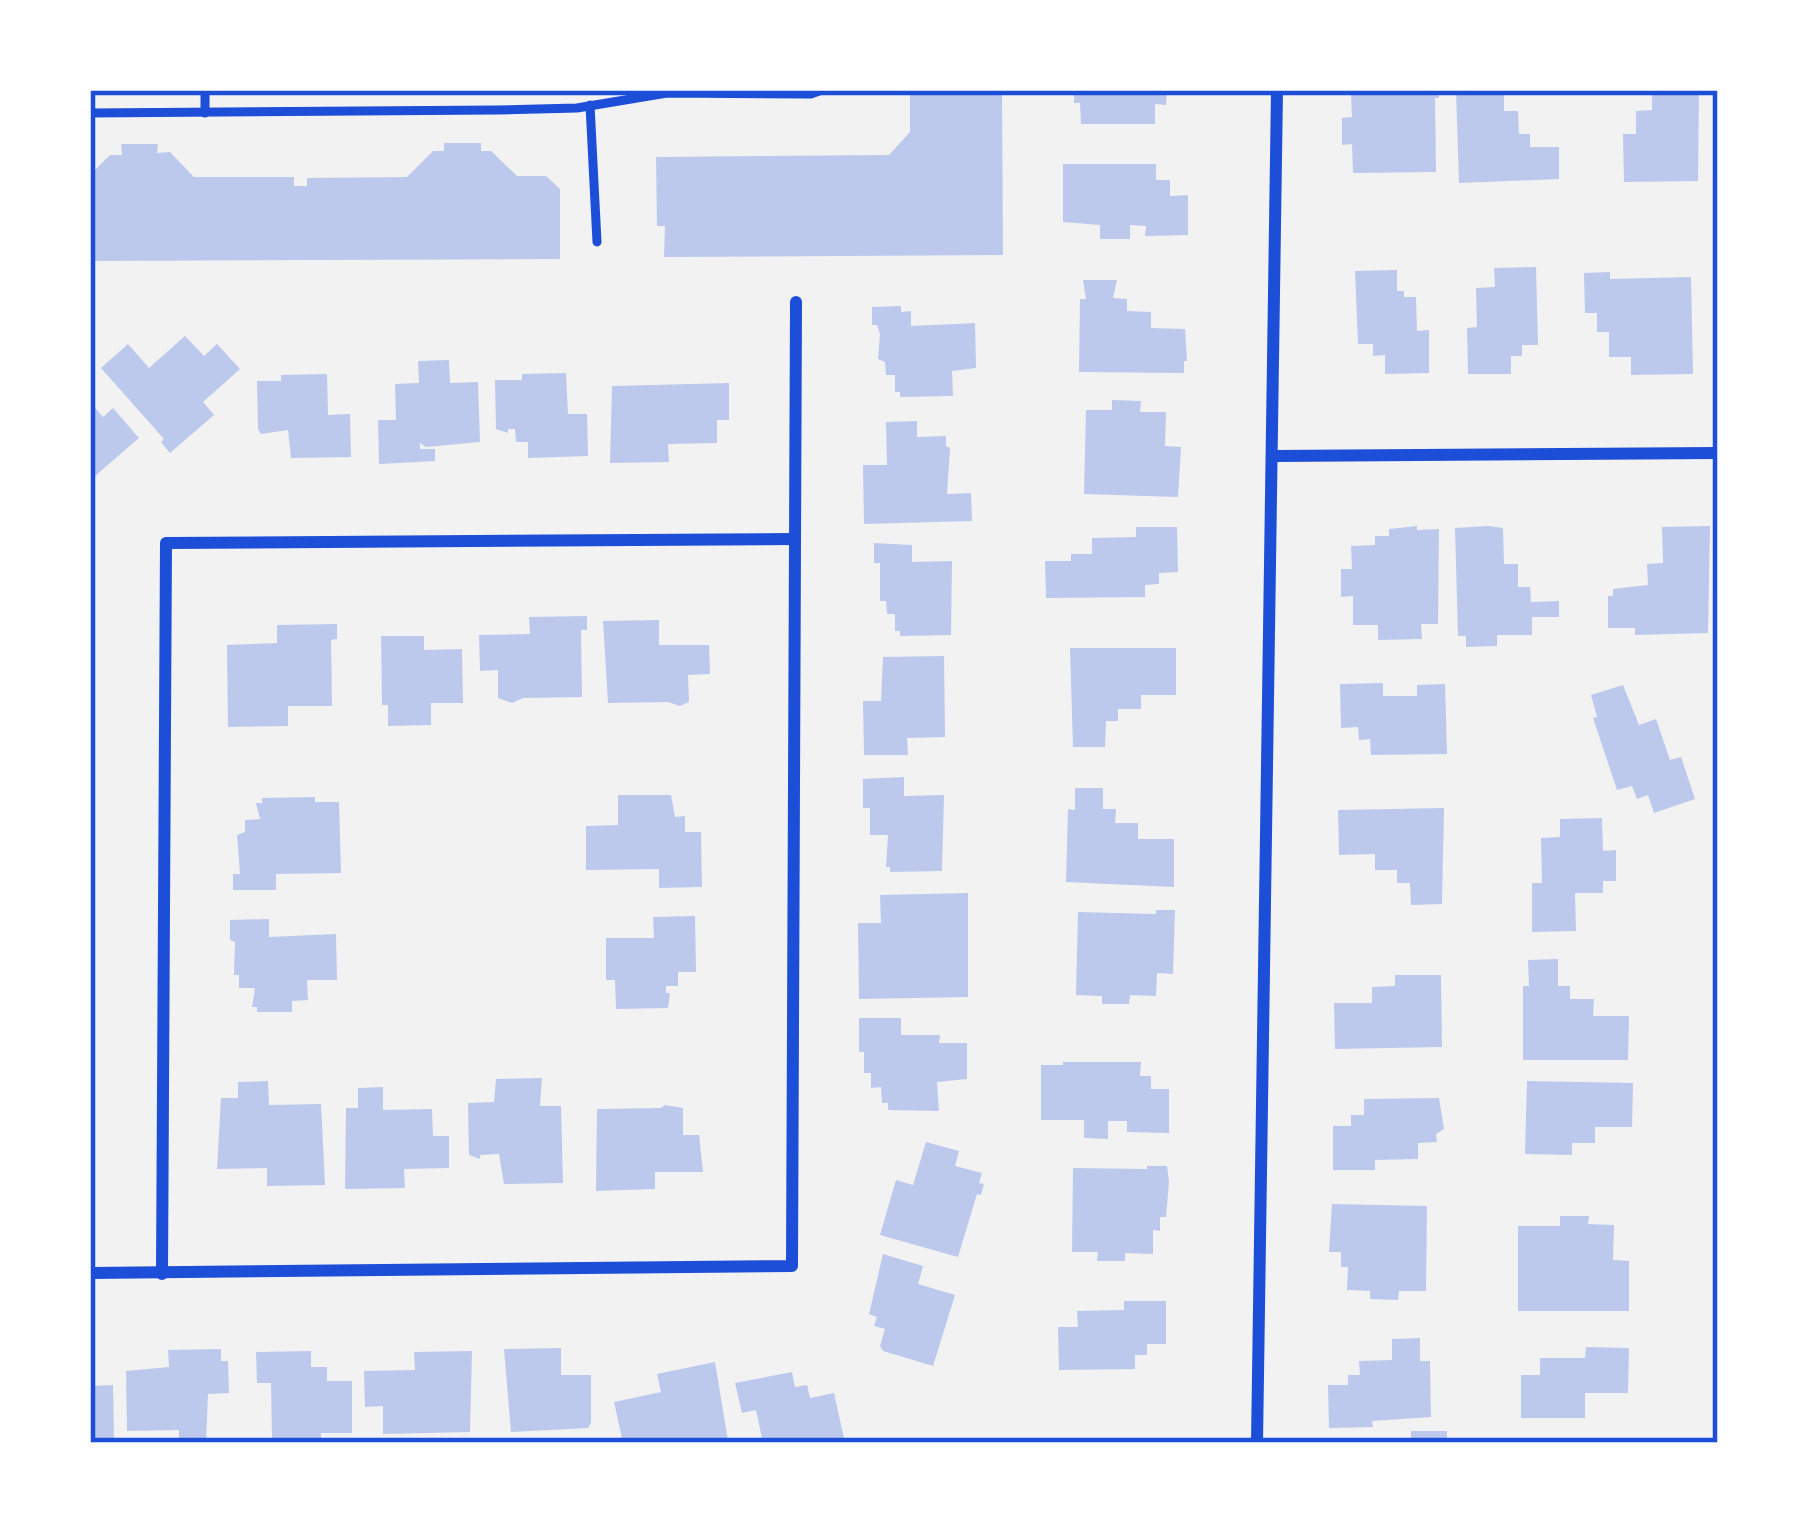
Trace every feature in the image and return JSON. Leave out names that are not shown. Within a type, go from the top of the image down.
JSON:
[{"type":"street","points":[[1257,1443],[1277,90]]},
{"type":"street","points":[[90,1273],[792,1266],[796,302]]},
{"type":"street","points":[[1274,455],[1718,453]]},
{"type":"street","points":[[162,1274],[166,543],[793,539]]},
{"type":"lane","points":[[206,90],[206,112]]},
{"type":"lane","points":[[90,113],[497,110],[590,105],[623,95],[812,94],[823,90]]},
{"type":"lane","points":[[590,105],[597,242]]},
{"type":"building","points":[[910,90],[1002,90],[1003,255],[664,257],[665,226],[657,226],[656,157],[889,155],[910,132]]},
{"type":"building","points":[[1074,90],[1167,90],[1166,105],[1155,104],[1155,124],[1081,124]]},
{"type":"building","points":[[1374,90],[1438,90],[1436,172],[1353,173],[1352,144],[1342,145],[1342,118],[1352,117],[1351,94],[1374,94]]},
{"type":"building","points":[[1456,90],[1504,90],[1504,111],[1518,111],[1519,134],[1530,134],[1530,147],[1559,147],[1559,179],[1459,183]]},
{"type":"building","points":[[1652,90],[1699,90],[1698,181],[1624,182],[1623,134],[1636,134],[1636,111],[1652,110]]},
{"type":"building","points":[[444,143],[481,143],[481,151],[491,151],[517,176],[546,176],[560,189],[560,259],[90,261],[90,175],[110,155],[122,155],[121,144],[158,144],[157,153],[170,152],[194,177],[294,177],[294,186],[307,186],[307,178],[407,177],[433,151],[444,151]]},
{"type":"building","points":[[1063,164],[1156,164],[1156,180],[1170,180],[1170,196],[1188,195],[1188,235],[1145,236],[1146,226],[1130,225],[1130,239],[1100,239],[1100,225],[1063,222]]},
{"type":"building","points":[[1536,267],[1538,345],[1522,345],[1522,356],[1511,356],[1511,374],[1468,374],[1467,328],[1477,327],[1476,288],[1495,287],[1494,268]]},
{"type":"building","points":[[1397,270],[1397,291],[1404,291],[1404,297],[1416,297],[1417,331],[1429,330],[1429,373],[1385,374],[1385,355],[1373,356],[1373,344],[1358,344],[1355,271]]},
{"type":"building","points":[[1610,272],[1610,279],[1691,277],[1693,374],[1631,375],[1631,357],[1609,357],[1609,332],[1597,332],[1597,313],[1585,313],[1584,273]]},
{"type":"building","points":[[1083,280],[1117,280],[1113,298],[1127,299],[1127,311],[1151,312],[1151,328],[1185,329],[1184,373],[1079,372],[1080,299],[1086,299]]},
{"type":"building","points":[[901,306],[901,312],[911,311],[911,326],[975,323],[976,368],[952,371],[953,396],[900,397],[895,392],[895,375],[886,375],[885,362],[878,359],[880,334],[877,325],[872,325],[872,307]]},
{"type":"building","points":[[185,336],[204,356],[217,344],[240,369],[203,402],[214,415],[170,453],[161,442],[164,439],[101,368],[128,344],[149,368]]},
{"type":"building","points":[[449,360],[450,383],[478,382],[480,442],[426,447],[420,443],[420,449],[435,449],[435,461],[379,464],[378,420],[396,420],[395,384],[419,383],[418,361]]},
{"type":"building","points":[[566,373],[568,414],[587,414],[588,456],[528,458],[528,442],[516,442],[515,429],[508,433],[496,429],[495,380]]},
{"type":"building","points":[[327,374],[328,415],[350,414],[351,457],[291,458],[288,430],[261,434],[258,429],[257,381]]},
{"type":"building","points":[[729,383],[729,420],[717,420],[717,443],[668,444],[669,462],[610,463],[612,386]]},
{"type":"building","points":[[1112,400],[1141,401],[1140,412],[1166,412],[1165,446],[1181,447],[1178,497],[1084,494],[1086,410],[1112,410]]},
{"type":"building","points":[[90,402],[103,417],[113,408],[139,438],[95,476],[90,470]]},
{"type":"building","points":[[917,421],[917,437],[946,436],[950,448],[947,494],[971,493],[972,521],[864,524],[863,465],[887,465],[886,422]]},
{"type":"building","points":[[1417,526],[1417,530],[1439,529],[1438,624],[1421,624],[1422,639],[1378,640],[1378,625],[1353,625],[1353,596],[1341,597],[1341,569],[1352,569],[1351,546],[1375,545],[1375,536],[1389,536],[1389,529]]},
{"type":"building","points":[[1710,526],[1708,633],[1635,635],[1635,628],[1608,628],[1608,596],[1613,596],[1613,589],[1648,585],[1647,564],[1663,563],[1662,527]]},
{"type":"building","points":[[1136,527],[1177,527],[1178,572],[1159,573],[1159,584],[1145,585],[1145,597],[1046,598],[1045,561],[1071,561],[1071,554],[1092,554],[1092,538],[1136,537]]},
{"type":"building","points":[[1455,528],[1503,528],[1504,564],[1518,564],[1518,587],[1530,587],[1531,602],[1559,601],[1559,617],[1532,617],[1532,635],[1497,635],[1497,646],[1466,647],[1466,636],[1458,636]]},
{"type":"building","points":[[874,543],[912,545],[912,562],[952,561],[951,635],[900,636],[895,631],[895,614],[887,614],[886,601],[880,601],[880,563],[874,563]]},
{"type":"building","points":[[587,616],[587,630],[581,630],[582,697],[523,698],[512,703],[498,698],[498,670],[480,671],[479,635],[530,634],[529,617]]},
{"type":"building","points":[[659,620],[659,645],[709,645],[710,674],[688,675],[689,702],[680,706],[608,703],[603,621]]},
{"type":"building","points":[[337,624],[337,639],[331,640],[332,706],[288,706],[288,726],[228,727],[227,645],[277,643],[277,625]]},
{"type":"building","points":[[381,636],[424,636],[424,650],[462,649],[463,703],[431,703],[431,725],[388,726],[388,705],[382,705]]},
{"type":"building","points":[[1070,648],[1176,648],[1176,695],[1141,695],[1141,709],[1118,709],[1118,721],[1106,721],[1105,747],[1073,747]]},
{"type":"building","points":[[944,656],[945,737],[907,738],[908,755],[864,755],[863,701],[881,701],[883,657]]},
{"type":"building","points":[[1383,683],[1383,696],[1417,696],[1417,685],[1445,684],[1447,754],[1371,755],[1370,739],[1359,740],[1358,727],[1341,728],[1340,684]]},
{"type":"building","points":[[1623,685],[1639,725],[1656,719],[1670,760],[1681,757],[1695,799],[1654,813],[1648,795],[1637,799],[1632,786],[1617,790],[1593,718],[1597,717],[1591,695]]},
{"type":"building","points":[[904,777],[904,796],[944,795],[942,871],[890,872],[886,867],[888,835],[870,835],[863,779]]},
{"type":"building","points":[[1075,788],[1103,788],[1103,809],[1116,809],[1115,823],[1138,823],[1138,839],[1174,839],[1174,887],[1066,882],[1068,809],[1075,810]]},
{"type":"building","points":[[618,795],[671,795],[675,817],[685,816],[685,832],[701,832],[702,887],[659,888],[659,869],[586,870],[586,826],[618,825]]},
{"type":"building","points":[[315,797],[315,802],[339,802],[341,873],[276,874],[276,890],[233,890],[233,874],[240,874],[237,835],[245,832],[245,820],[260,819],[256,803],[262,803],[262,798]]},
{"type":"building","points":[[1444,808],[1442,904],[1411,905],[1410,883],[1397,883],[1397,870],[1375,870],[1375,854],[1339,855],[1338,810]]},
{"type":"building","points":[[1602,818],[1603,851],[1616,850],[1616,881],[1603,881],[1603,893],[1575,893],[1576,931],[1532,932],[1532,883],[1542,883],[1541,838],[1560,837],[1560,819]]},
{"type":"building","points":[[968,893],[968,997],[859,999],[858,923],[881,923],[880,895]]},
{"type":"building","points":[[1156,910],[1175,910],[1173,974],[1157,973],[1156,996],[1130,995],[1129,1004],[1102,1004],[1102,996],[1076,995],[1078,912],[1156,914]]},
{"type":"building","points":[[695,916],[696,972],[678,972],[678,986],[666,986],[668,1008],[616,1009],[615,980],[606,980],[606,938],[654,938],[653,917]]},
{"type":"building","points":[[269,919],[269,937],[336,934],[337,980],[307,980],[308,1000],[292,1001],[292,1012],[257,1012],[252,1007],[255,988],[239,988],[239,975],[234,975],[230,920]]},
{"type":"building","points":[[1558,959],[1558,986],[1570,986],[1570,999],[1594,999],[1593,1016],[1629,1016],[1628,1060],[1523,1060],[1523,986],[1529,986],[1528,960]]},
{"type":"building","points":[[1395,975],[1441,975],[1442,1047],[1335,1049],[1334,1003],[1372,1003],[1372,987],[1395,986]]},
{"type":"building","points":[[859,1018],[901,1018],[901,1035],[940,1035],[939,1043],[967,1043],[967,1079],[937,1082],[939,1111],[888,1110],[888,1103],[882,1103],[881,1087],[871,1088],[871,1073],[864,1073]]},
{"type":"building","points":[[1141,1062],[1140,1076],[1151,1076],[1151,1089],[1169,1089],[1169,1133],[1127,1132],[1127,1121],[1108,1121],[1108,1139],[1084,1138],[1084,1120],[1041,1120],[1041,1065]]},
{"type":"building","points":[[542,1078],[540,1106],[561,1106],[563,1183],[504,1184],[499,1154],[480,1155],[480,1159],[469,1155],[468,1103],[494,1102],[496,1079]]},
{"type":"building","points":[[268,1081],[269,1105],[321,1104],[325,1185],[267,1186],[267,1168],[217,1169],[221,1098],[238,1098],[238,1082]]},
{"type":"building","points":[[1527,1081],[1633,1083],[1632,1127],[1595,1127],[1595,1143],[1572,1143],[1572,1155],[1525,1154]]},
{"type":"building","points":[[383,1087],[383,1110],[432,1109],[433,1136],[449,1136],[449,1168],[404,1169],[405,1188],[345,1189],[346,1108],[358,1108],[358,1088]]},
{"type":"building","points":[[1439,1098],[1444,1129],[1436,1134],[1437,1142],[1418,1143],[1418,1159],[1375,1160],[1375,1170],[1333,1170],[1333,1126],[1351,1126],[1351,1115],[1364,1115],[1364,1099]]},
{"type":"building","points":[[683,1108],[683,1135],[699,1135],[703,1172],[655,1172],[655,1189],[596,1191],[597,1109]]},
{"type":"building","points":[[926,1142],[959,1151],[955,1166],[982,1173],[981,1195],[977,1194],[958,1257],[880,1235],[896,1180],[913,1185]]},
{"type":"building","points":[[1167,1166],[1169,1182],[1166,1217],[1160,1217],[1160,1231],[1153,1230],[1153,1254],[1125,1253],[1125,1261],[1097,1261],[1098,1252],[1072,1252],[1073,1168]]},
{"type":"building","points":[[1332,1204],[1427,1206],[1426,1291],[1399,1291],[1398,1300],[1370,1299],[1370,1291],[1347,1290],[1348,1267],[1341,1267],[1341,1252],[1329,1252]]},
{"type":"building","points":[[1560,1216],[1589,1216],[1588,1224],[1614,1225],[1613,1260],[1629,1261],[1629,1311],[1518,1311],[1518,1226],[1560,1226]]},
{"type":"building","points":[[883,1254],[923,1266],[918,1284],[955,1295],[933,1366],[883,1351],[880,1346],[885,1329],[874,1326],[877,1317],[869,1314]]},
{"type":"building","points":[[1124,1301],[1166,1301],[1166,1344],[1147,1344],[1147,1355],[1135,1355],[1135,1369],[1059,1370],[1058,1327],[1078,1327],[1077,1311],[1124,1310]]},
{"type":"building","points":[[1420,1338],[1420,1361],[1430,1361],[1431,1417],[1372,1421],[1373,1427],[1329,1428],[1328,1385],[1348,1385],[1348,1375],[1360,1375],[1359,1361],[1392,1360],[1392,1339]]},
{"type":"building","points":[[1586,1347],[1629,1348],[1628,1393],[1585,1393],[1585,1418],[1521,1418],[1521,1375],[1540,1375],[1540,1358],[1585,1358]]},
{"type":"building","points":[[561,1348],[561,1375],[591,1375],[591,1423],[588,1428],[511,1432],[504,1349]]},
{"type":"building","points":[[221,1349],[221,1361],[228,1361],[229,1393],[208,1394],[206,1443],[179,1443],[179,1430],[127,1431],[126,1371],[169,1367],[168,1350]]},
{"type":"building","points":[[311,1351],[311,1367],[327,1367],[327,1381],[352,1381],[352,1433],[321,1433],[321,1443],[278,1443],[272,1439],[271,1383],[257,1383],[256,1352]]},
{"type":"building","points":[[472,1351],[470,1432],[383,1434],[383,1406],[365,1407],[364,1371],[415,1370],[414,1352]]},
{"type":"building","points":[[715,1362],[728,1441],[623,1443],[614,1402],[661,1392],[657,1374]]},
{"type":"building","points":[[792,1372],[795,1387],[807,1385],[810,1398],[834,1393],[845,1443],[763,1443],[756,1410],[742,1413],[735,1383]]},
{"type":"building","points":[[113,1385],[114,1438],[90,1438],[90,1386]]},
{"type":"building","points":[[1411,1431],[1447,1431],[1447,1443],[1411,1443]]}]
